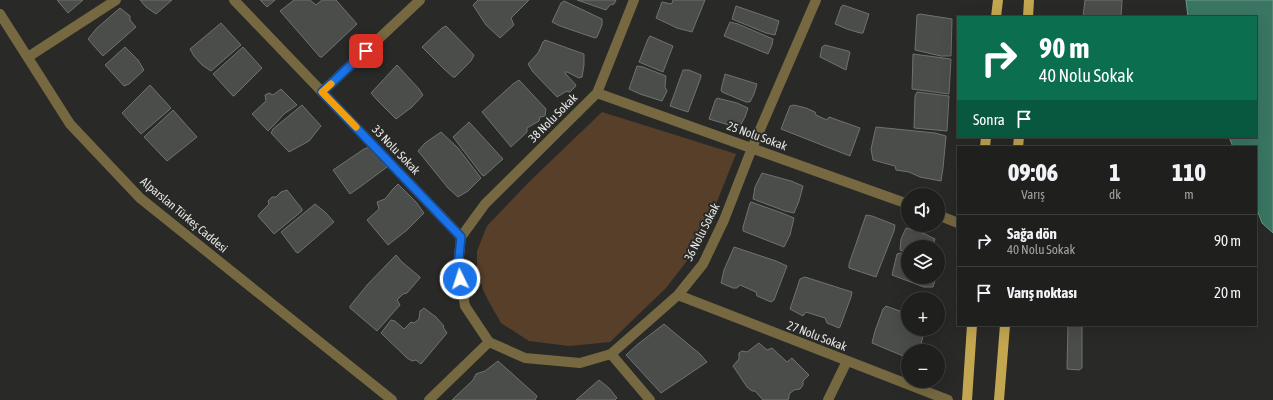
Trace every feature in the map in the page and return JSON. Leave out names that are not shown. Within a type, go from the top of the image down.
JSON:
[{"type":"main road","points":[[996,16],[998,0]]},
{"type":"main road","points":[[1028,16],[1029,0]]},
{"type":"main road","points":[[967,400],[972,326]]},
{"type":"main road","points":[[999,400],[1005,326]]},
{"type":"street","points":[[28,57],[116,0]]},
{"type":"street","name":"33 Nolu Sokak","points":[[234,0],[461,237]]},
{"type":"street","points":[[322,92],[420,0]]},
{"type":"street","name":"38 Nolu Sokak","points":[[461,237],[485,204],[597,93],[634,0]]},
{"type":"street","name":"36 Nolu Sokak","points":[[488,342],[525,358],[580,363],[611,354],[678,295],[703,264],[724,220],[752,148],[816,0]]},
{"type":"street","name":"Alparslan Türkeş Caddesi","points":[[0,14],[70,124],[140,198],[392,400]]},
{"type":"street","name":"25 Nolu Sokak","points":[[597,93],[901,201]]},
{"type":"street","points":[[945,218],[957,223]]},
{"type":"street","points":[[429,400],[488,342],[465,306],[458,266],[461,237]]},
{"type":"street","name":"27 Nolu Sokak","points":[[678,295],[948,400]]},
{"type":"street","points":[[611,354],[650,400]]},
{"type":"street","points":[[828,400],[846,361]]},
{"type":"shaded area","points":[[1186,0],[1273,0],[1273,233],[1262,223],[1257,210],[1257,146],[1233,146],[1229,138],[1257,138],[1257,16],[1188,16]]},
{"type":"shaded area","points":[[602,112],[736,154],[700,244],[666,288],[610,342],[569,346],[529,341],[501,323],[483,290],[477,269],[477,251],[487,226],[530,181]]},
{"type":"building","points":[[57,0],[83,0],[68,13]]},
{"type":"building","points":[[140,0],[172,0],[156,14],[146,7]]},
{"type":"building","points":[[260,0],[275,0],[267,7]]},
{"type":"building","points":[[294,0],[310,0],[316,5],[322,0],[336,0],[357,24],[322,57],[320,57],[280,11]]},
{"type":"building","points":[[478,0],[529,0],[511,18],[514,25],[500,38],[486,25],[473,5]]},
{"type":"building","points":[[577,0],[616,0],[614,4],[610,5],[606,10]]},
{"type":"building","points":[[673,0],[705,0],[692,32],[677,28],[656,18],[662,2],[671,4]]},
{"type":"building","points":[[1085,0],[1122,0],[1121,16],[1083,16]]},
{"type":"building","points":[[564,1],[602,19],[602,25],[597,37],[595,38],[552,22],[561,3]]},
{"type":"building","points":[[843,5],[869,14],[863,33],[835,24]]},
{"type":"building","points":[[736,6],[779,21],[775,35],[766,33],[732,19]]},
{"type":"building","points":[[120,8],[130,16],[130,20],[136,27],[103,56],[88,39],[97,28]]},
{"type":"building","points":[[920,14],[952,19],[951,56],[941,56],[915,50],[917,15]]},
{"type":"building","points":[[730,22],[773,39],[768,54],[724,36]]},
{"type":"building","points":[[221,23],[241,45],[211,71],[202,65],[190,49]]},
{"type":"building","points":[[446,26],[474,55],[471,61],[455,77],[444,69],[422,47]]},
{"type":"building","points":[[650,36],[673,46],[663,72],[639,62]]},
{"type":"building","points":[[545,40],[584,54],[582,77],[579,78],[565,72],[576,85],[570,92],[567,91],[557,97],[533,72],[528,64],[538,53]]},
{"type":"building","points":[[825,45],[850,52],[846,70],[820,57],[822,47]]},
{"type":"building","points":[[125,47],[138,60],[144,70],[129,84],[124,86],[105,65]]},
{"type":"building","points":[[243,47],[262,68],[233,96],[213,74]]},
{"type":"building","points":[[913,54],[951,59],[949,94],[912,89]]},
{"type":"building","points":[[397,65],[423,95],[412,107],[396,119],[371,93]]},
{"type":"building","points":[[637,66],[666,76],[665,87],[667,91],[662,101],[629,89]]},
{"type":"building","points":[[683,70],[689,70],[701,75],[688,112],[670,106]]},
{"type":"building","points":[[725,74],[757,84],[750,102],[746,102],[722,92],[721,90]]},
{"type":"building","points":[[519,80],[546,109],[545,116],[540,117],[539,121],[527,128],[527,132],[511,147],[482,112]]},
{"type":"building","points":[[150,85],[171,108],[141,134],[122,113]]},
{"type":"building","points":[[281,89],[297,105],[284,114],[268,131],[252,114],[266,101],[265,95],[269,93],[273,95]]},
{"type":"building","points":[[917,92],[949,96],[947,131],[914,128],[915,96]]},
{"type":"building","points":[[717,98],[737,103],[748,108],[739,128],[709,119]]},
{"type":"building","points":[[302,105],[321,126],[309,141],[289,152],[271,133],[273,129]]},
{"type":"building","points":[[794,105],[815,112],[816,115],[827,120],[829,117],[860,128],[850,156],[781,129],[790,106]]},
{"type":"building","points":[[173,110],[197,137],[167,161],[144,137]]},
{"type":"building","points":[[469,122],[503,159],[484,176],[453,137]]},
{"type":"building","points":[[876,127],[935,133],[946,136],[941,181],[896,170],[895,166],[873,160],[871,149]]},
{"type":"building","points":[[441,132],[458,148],[481,178],[468,191],[458,197],[448,188],[418,151],[425,143]]},
{"type":"building","points":[[370,147],[387,167],[350,194],[333,170],[364,149]]},
{"type":"building","points":[[762,173],[803,186],[794,213],[753,199],[755,187]]},
{"type":"building","points":[[398,184],[416,202],[424,213],[407,230],[388,245],[367,220],[379,209],[377,202],[385,199]]},
{"type":"building","points":[[287,190],[302,211],[274,234],[258,216],[269,204],[268,201],[272,197],[276,197],[281,192]]},
{"type":"building","points":[[751,202],[794,218],[790,235],[784,247],[743,231]]},
{"type":"building","points":[[315,204],[334,222],[298,253],[281,232]]},
{"type":"building","points":[[866,215],[895,225],[876,277],[849,268],[849,264]]},
{"type":"building","points":[[904,232],[919,232],[935,239],[901,240],[901,250],[900,250],[901,239]]},
{"type":"building","points":[[734,247],[787,266],[774,300],[771,302],[757,296],[756,292],[740,285],[737,288],[733,288],[721,283],[724,270]]},
{"type":"building","points":[[901,253],[901,278],[892,275],[897,254]]},
{"type":"building","points":[[396,255],[420,278],[407,293],[403,294],[397,300],[400,305],[377,331],[350,308],[350,306],[368,284]]},
{"type":"building","points":[[805,277],[852,292],[839,328],[827,323],[825,318],[806,312],[803,316],[790,309],[800,279]]},
{"type":"building","points":[[916,284],[934,284],[933,287],[924,287]]},
{"type":"building","points":[[886,306],[901,311],[901,336],[923,336],[921,344],[901,344],[901,355],[872,343],[883,309]]},
{"type":"building","points":[[424,308],[436,317],[444,326],[443,327],[447,333],[421,364],[416,360],[412,361],[407,358],[381,333],[391,320],[395,321],[404,329],[411,322],[414,323],[419,319],[420,311]]},
{"type":"building","points":[[664,324],[700,354],[707,362],[661,393],[626,355]]},
{"type":"building","points":[[1068,326],[1082,326],[1082,368],[1079,370],[1067,369]]},
{"type":"building","points":[[759,343],[767,350],[772,348],[787,362],[792,358],[809,375],[803,381],[803,385],[800,389],[794,390],[789,394],[788,400],[763,400],[755,391],[752,391],[747,387],[733,366],[739,359],[739,353],[742,351],[747,352]]},
{"type":"building","points":[[498,361],[537,396],[535,400],[452,400],[473,380],[476,374],[485,371]]},
{"type":"building","points":[[599,380],[609,388],[617,398],[615,400],[576,400]]},
{"type":"slow traffic","points":[[331,84],[322,92],[356,127]]},
{"type":"route","points":[[366,51],[322,92],[461,237],[458,266],[460,279]]}]
